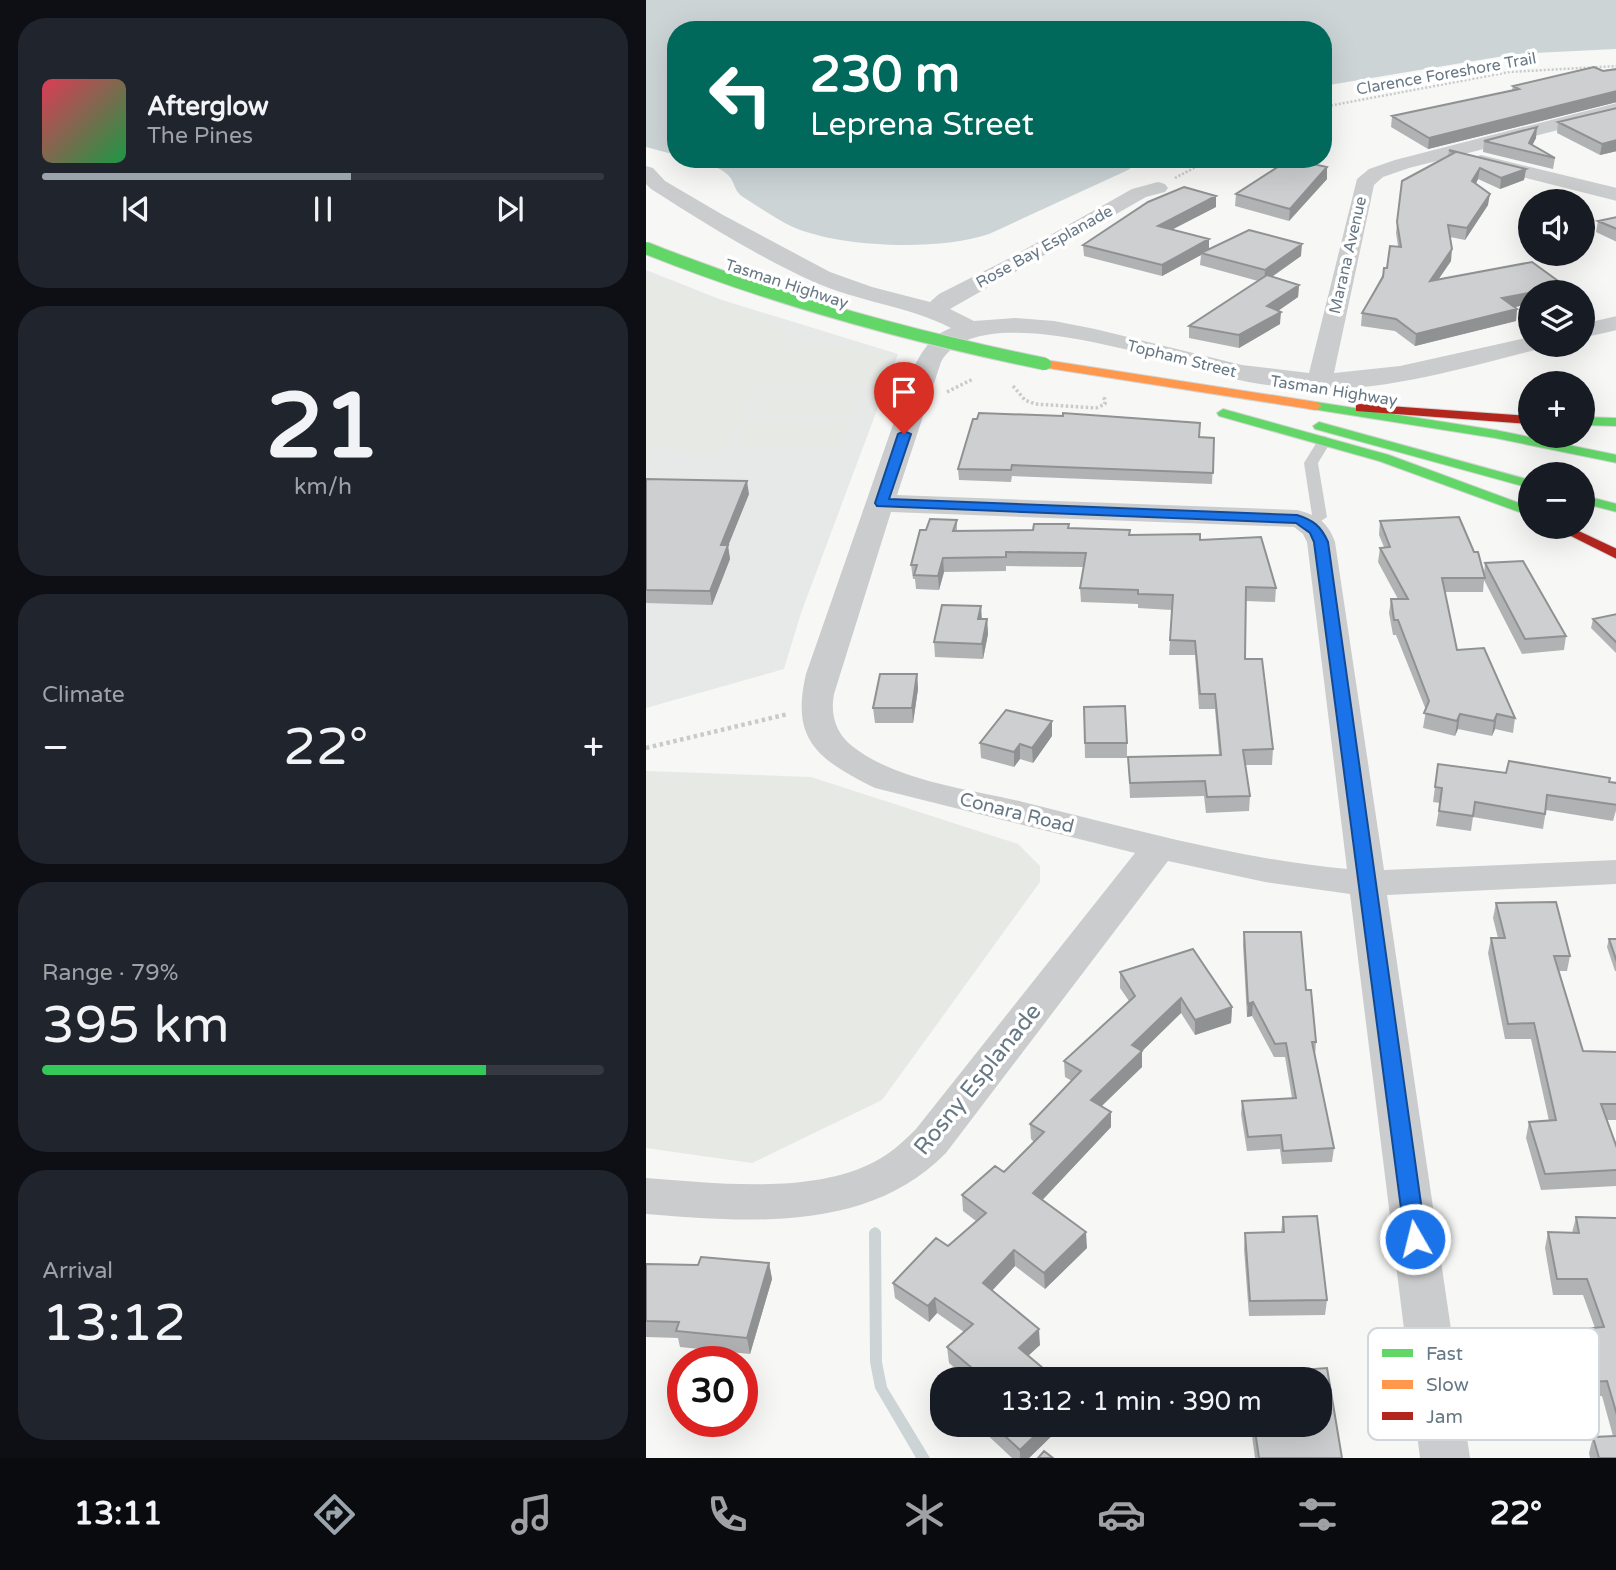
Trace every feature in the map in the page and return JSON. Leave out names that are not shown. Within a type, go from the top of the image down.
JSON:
[{"type":"main road","name":"Tasman Highway","points":[[646,248],[705,275],[807,310],[886,331],[1045,364],[1137,388],[1232,405],[1322,433],[1419,458],[1518,495]]},
{"type":"main road","name":"Tasman Highway","points":[[1045,364],[1495,434],[1616,459]]},
{"type":"main road","points":[[1045,364],[1177,400]]},
{"type":"main road","points":[[1306,403],[1518,419]]},
{"type":"main road","points":[[1204,408],[1322,433],[1518,481]]},
{"type":"main road","points":[[1595,421],[1616,422]]},
{"type":"main road","points":[[1322,433],[1518,507]]},
{"type":"main road","points":[[1595,502],[1616,508]]},
{"type":"main road","points":[[1595,528],[1616,539]]},
{"type":"main road","points":[[1586,539],[1616,555]]},
{"type":"street","name":"Marana Avenue","points":[[1320,381],[1364,183],[1387,168],[1616,109]]},
{"type":"street","points":[[1449,153],[1616,195]]},
{"type":"street","points":[[646,172],[658,185],[715,220],[822,277],[864,292],[934,310],[971,329]]},
{"type":"street","name":"Rose Bay Esplanade","points":[[934,310],[947,299],[1016,264],[1139,194],[1158,188]]},
{"type":"street","points":[[1595,328],[1616,323]]},
{"type":"street","name":"Topham Street","points":[[929,361],[942,343],[971,329],[1008,324],[1161,351],[1243,373],[1320,381],[1384,377],[1518,347]]},
{"type":"street","name":"Conara Road","points":[[929,361],[822,674],[816,707],[828,743],[849,760],[888,780],[1159,847],[1265,870],[1368,883],[1616,872]]},
{"type":"street","points":[[881,503],[1284,519],[1309,524],[1321,542],[1428,1328]]},
{"type":"street","name":"Rosny Esplanade","points":[[646,1196],[759,1202],[832,1194],[886,1177],[911,1161],[931,1141],[1159,847]]},
{"type":"street","points":[[1443,1440],[1445,1458]]},
{"type":"lane","points":[[1309,524],[1320,517],[1311,463],[1322,433]]},
{"type":"path","name":"Clarence Foreshore Trail","points":[[1332,105],[1516,71],[1616,66]]},
{"type":"path","points":[[1158,188],[1195,168]]},
{"type":"path","points":[[1009,382],[1025,400],[1035,404],[1096,408],[1105,404],[1105,399],[1096,394]]},
{"type":"path","points":[[646,748],[816,707]]},
{"type":"shaded area","points":[[646,0],[1616,0],[1616,49],[1516,54],[1332,85],[1332,21],[667,21],[667,153],[646,147]]},
{"type":"shaded area","points":[[716,168],[1131,168],[989,234],[918,245],[863,243],[813,234],[793,227],[740,195],[724,172]]},
{"type":"shaded area","points":[[646,270],[722,300],[898,354],[801,613],[784,669],[646,708]]},
{"type":"shaded area","points":[[646,275],[755,314],[804,343],[893,354],[883,384],[809,383],[883,386],[881,389],[757,387],[726,452],[646,449]]},
{"type":"shaded area","points":[[761,390],[860,392],[852,417],[750,414]]},
{"type":"shaded area","points":[[746,421],[849,424],[840,450],[735,447]]},
{"type":"shaded area","points":[[646,771],[811,777],[1018,844],[1040,866],[1040,882],[882,1100],[752,1163],[646,1148]]},
{"type":"building","points":[[1594,67],[1603,71],[1617,69],[1617,91],[1429,138],[1392,116],[1519,89],[1513,86]]},
{"type":"building","points":[[1617,108],[1617,140],[1602,144],[1558,122]]},
{"type":"building","points":[[1537,127],[1529,143],[1555,158],[1484,141]]},
{"type":"building","points":[[1449,150],[1526,169],[1501,178],[1480,168],[1472,181],[1490,194],[1467,228],[1448,225],[1452,249],[1430,281],[1518,265],[1538,266],[1557,280],[1518,280],[1518,295],[1502,298],[1517,309],[1416,334],[1396,319],[1362,313],[1383,277],[1384,268],[1387,268],[1390,246],[1401,247],[1397,222],[1402,181],[1454,153]]},
{"type":"building","points":[[1276,168],[1326,168],[1290,209],[1236,194]]},
{"type":"building","points":[[1184,187],[1216,196],[1158,226],[1209,239],[1162,265],[1083,245],[1148,202]]},
{"type":"building","points":[[1617,217],[1617,229],[1598,221]]},
{"type":"building","points":[[1249,230],[1302,244],[1265,270],[1201,253]]},
{"type":"building","points":[[1267,275],[1299,285],[1267,306],[1281,312],[1239,335],[1189,326]]},
{"type":"building","points":[[979,413],[1063,416],[1063,413],[1200,423],[1199,437],[1214,438],[1213,473],[1012,465],[1011,470],[958,469],[973,419],[977,419]]},
{"type":"building","points":[[646,479],[747,481],[721,545],[728,545],[710,591],[646,590]]},
{"type":"building","points":[[1459,517],[1474,552],[1478,552],[1485,578],[1442,578],[1457,650],[1484,648],[1515,718],[1497,714],[1494,721],[1460,714],[1457,721],[1424,713],[1429,701],[1398,620],[1394,620],[1391,599],[1408,599],[1380,548],[1390,547],[1380,521]]},
{"type":"building","points":[[930,519],[957,520],[953,531],[1033,530],[1034,524],[1069,524],[1068,528],[1130,530],[1129,535],[1200,534],[1200,540],[1261,537],[1276,588],[1246,587],[1245,659],[1262,659],[1273,749],[1243,750],[1250,796],[1207,797],[1205,781],[1130,783],[1128,757],[1221,755],[1215,694],[1200,694],[1195,641],[1170,640],[1173,595],[1138,594],[1138,590],[1080,588],[1086,553],[1006,552],[1006,557],[943,558],[938,576],[914,575],[917,565],[911,565],[920,530],[926,530]]},
{"type":"building","points":[[1523,561],[1566,636],[1525,639],[1485,563]]},
{"type":"building","points":[[942,605],[981,606],[978,619],[987,619],[982,644],[934,642]]},
{"type":"building","points":[[1617,614],[1617,643],[1593,619]]},
{"type":"building","points":[[880,674],[917,674],[912,708],[873,708]]},
{"type":"building","points":[[1125,706],[1127,743],[1085,743],[1084,707]]},
{"type":"building","points":[[1006,710],[1052,721],[1032,748],[1020,744],[1014,752],[980,743]]},
{"type":"building","points":[[1509,761],[1610,778],[1609,782],[1617,783],[1617,805],[1547,795],[1545,814],[1475,802],[1473,816],[1439,811],[1442,788],[1435,787],[1438,764],[1506,773]]},
{"type":"building","points":[[1556,902],[1570,956],[1554,956],[1583,1051],[1617,1052],[1617,1104],[1601,1104],[1617,1148],[1617,1170],[1545,1174],[1529,1122],[1556,1120],[1534,1023],[1508,1024],[1491,938],[1505,938],[1496,903]]},
{"type":"building","points":[[1244,932],[1301,932],[1306,990],[1311,990],[1316,1042],[1312,1042],[1334,1148],[1283,1151],[1281,1135],[1248,1137],[1242,1101],[1296,1098],[1286,1043],[1275,1044],[1253,1002],[1248,1004]]},
{"type":"building","points":[[1609,939],[1617,939],[1617,962]]},
{"type":"building","points":[[1193,949],[1232,1007],[1195,1020],[1181,998],[1132,1045],[1142,1051],[1091,1100],[1111,1112],[1033,1193],[1086,1232],[1044,1273],[1014,1250],[983,1283],[1039,1329],[1019,1348],[1042,1367],[971,1367],[947,1347],[973,1324],[935,1298],[928,1306],[893,1283],[936,1238],[948,1246],[986,1213],[962,1195],[995,1166],[1004,1172],[1044,1132],[1030,1124],[1081,1071],[1064,1061],[1135,996],[1120,972]]},
{"type":"building","points":[[1317,1216],[1327,1300],[1250,1301],[1245,1233],[1284,1232],[1283,1217]]},
{"type":"building","points":[[1576,1217],[1617,1218],[1617,1415],[1607,1381],[1599,1381],[1599,1328],[1594,1328],[1604,1327],[1587,1279],[1557,1279],[1548,1232],[1579,1233]]},
{"type":"building","points":[[701,1257],[769,1263],[747,1338],[676,1331],[679,1322],[646,1321],[646,1264],[698,1265]]},
{"type":"building","points":[[1332,1398],[1342,1458],[1259,1458],[1256,1437],[1332,1437]]},
{"type":"building","points":[[1617,1436],[1617,1458],[1599,1458],[1594,1440],[1599,1440],[1599,1437]]},
{"type":"building","points":[[1006,1437],[1034,1437],[1020,1450]]},
{"type":"building","points":[[1044,1451],[1053,1458],[1038,1458]]},
{"type":"waterway","points":[[875,1232],[876,1362],[881,1388],[923,1458]]},
{"type":"traffic: fast","points":[[646,248],[793,302],[893,330],[1045,364]]},
{"type":"traffic: fast","points":[[1316,406],[1495,434],[1617,459]]},
{"type":"traffic: fast","points":[[1223,413],[1384,458],[1518,508]]},
{"type":"traffic: fast","points":[[1595,421],[1617,422]]},
{"type":"traffic: fast","points":[[1319,426],[1518,481]]},
{"type":"traffic: fast","points":[[1595,502],[1617,508]]},
{"type":"traffic: slow","points":[[1045,364],[1316,406]]},
{"type":"traffic: jam","points":[[1360,408],[1518,419]]},
{"type":"traffic: jam","points":[[1584,539],[1617,555]]},
{"type":"route","points":[[904,434],[881,503],[1297,519],[1312,526],[1319,535],[1415,1239]]}]
